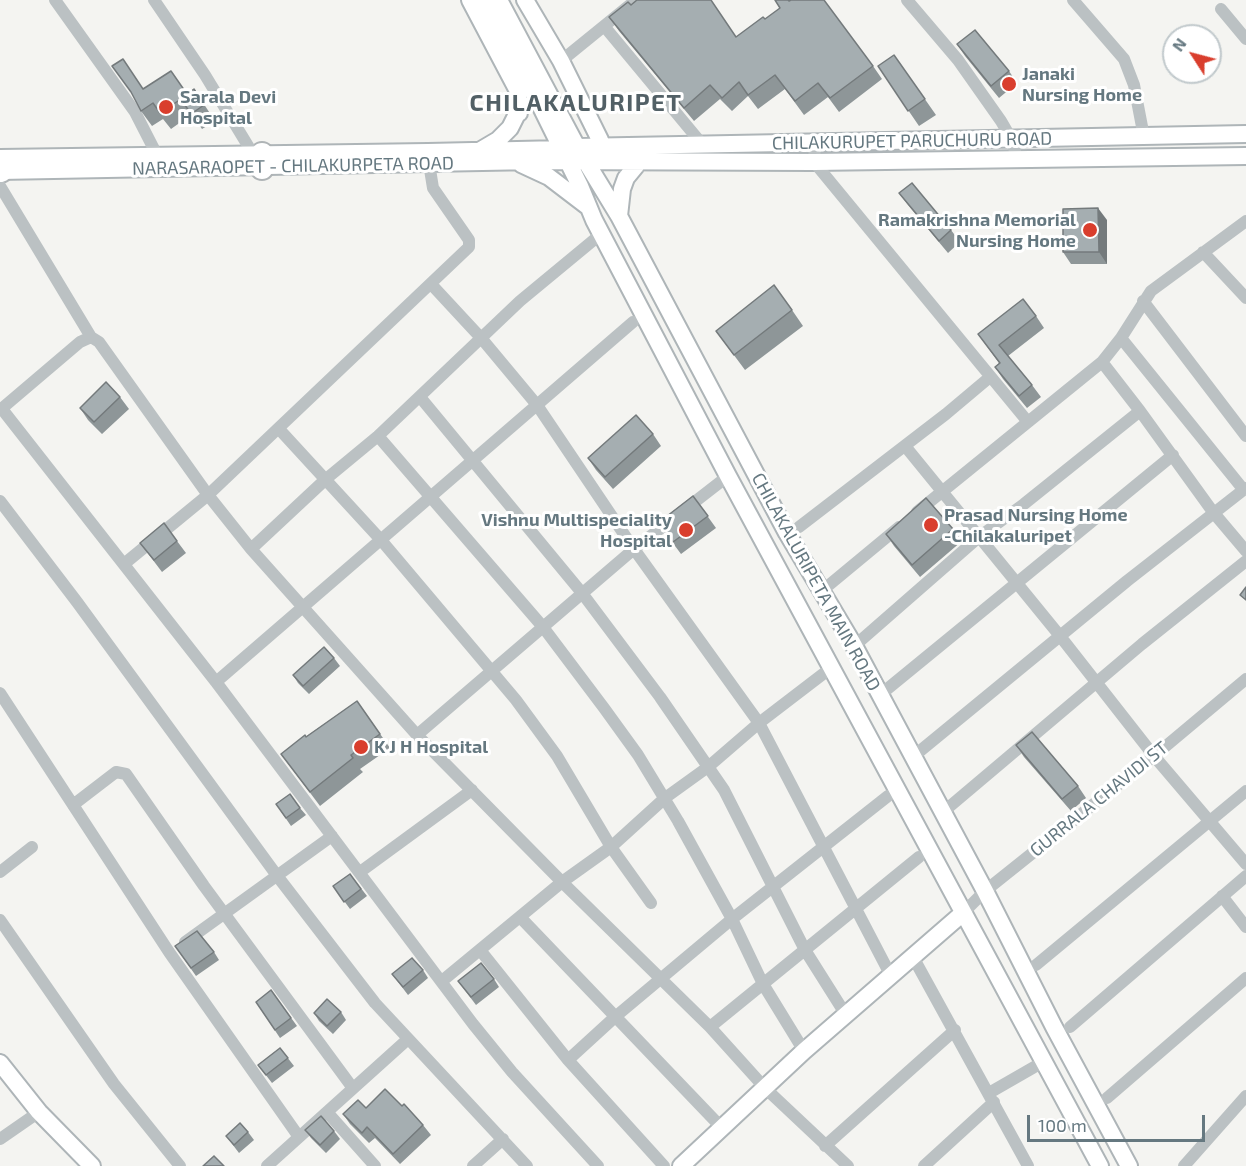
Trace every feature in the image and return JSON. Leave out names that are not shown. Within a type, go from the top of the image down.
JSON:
[{"type":"highway","points":[[0,160],[0,171]]},
{"type":"main road","points":[[470,0],[518,91],[519,113]]},
{"type":"main road","name":"CHILAKALURIPETA MAIN ROAD","points":[[484,0],[569,153],[586,162],[619,216],[787,533],[852,642],[1129,1166]]},
{"type":"main road","name":"CHILAKALURIPETA MAIN ROAD","points":[[499,0],[550,97],[588,207],[958,917],[1100,1166]]},
{"type":"main road","points":[[525,0],[606,144]]},
{"type":"main road","points":[[480,151],[498,140],[510,128],[519,113],[527,81]]},
{"type":"main road","points":[[550,97],[580,127],[606,144]]},
{"type":"main road","name":"CHILAKURUPET PARUCHURU ROAD","points":[[569,153],[606,144],[815,144],[1246,134]]},
{"type":"main road","name":"NARASARAOPET - CHILAKURPETA ROAD","points":[[428,158],[480,151],[569,153]]},
{"type":"main road","name":"NARASARAOPET - CHILAKURPETA ROAD","points":[[0,171],[259,159],[428,158],[514,162],[569,153]]},
{"type":"main road","name":"NARASARAOPET - CHILAKURPETA ROAD","points":[[0,160],[157,155],[259,159]]},
{"type":"main road","name":"CHILAKURUPET PARUCHURU ROAD","points":[[586,162],[814,162],[1246,156]]},
{"type":"main road","points":[[619,216],[622,189],[626,178],[640,161]]},
{"type":"main road","points":[[514,162],[549,177],[588,207]]},
{"type":"main road","points":[[681,1166],[804,1051],[958,917]]},
{"type":"main road","points":[[0,1063],[39,1112],[92,1166]]},
{"type":"street","points":[[55,0],[135,112],[157,155]]},
{"type":"street","points":[[154,0],[259,159]]},
{"type":"street","points":[[561,61],[636,0]]},
{"type":"street","points":[[907,0],[958,60],[1001,121],[1012,140],[1017,159]]},
{"type":"street","points":[[1073,0],[1125,58],[1134,85],[1144,137]]},
{"type":"street","points":[[1221,9],[1246,39]]},
{"type":"street","points":[[604,26],[702,144]]},
{"type":"street","points":[[815,144],[814,162],[1028,422]]},
{"type":"street","points":[[124,564],[208,495],[469,247],[470,243],[433,188],[428,158]]},
{"type":"street","points":[[0,186],[91,337],[99,342],[208,495],[251,549],[417,735],[710,1027],[765,1088],[848,1166]]},
{"type":"street","points":[[830,585],[1102,362],[1121,338],[1151,291],[1246,221]]},
{"type":"street","points":[[251,549],[326,479],[378,436],[520,302],[601,234]]},
{"type":"street","points":[[1203,252],[1246,298]]},
{"type":"street","points":[[431,284],[482,339],[537,405],[634,549],[759,723],[891,976]]},
{"type":"street","points":[[1143,301],[1246,436]]},
{"type":"street","points":[[216,682],[633,322]]},
{"type":"street","points":[[91,337],[80,342],[1,410],[216,682],[473,1024],[512,1072],[598,1166]]},
{"type":"street","points":[[920,751],[1213,512],[1245,489],[1121,338]]},
{"type":"street","points":[[1102,362],[1213,512],[1246,551]]},
{"type":"street","points":[[799,527],[990,377]]},
{"type":"street","points":[[420,397],[582,593],[660,697],[724,790],[805,950],[846,1015]]},
{"type":"street","points":[[860,641],[979,537],[1140,411]]},
{"type":"street","points":[[279,429],[381,540],[492,671],[557,756],[611,847],[651,903]]},
{"type":"street","points":[[378,436],[543,627],[604,708],[665,798],[732,919],[763,984],[804,1051]]},
{"type":"street","points":[[905,446],[1097,682],[1154,756],[1246,864]]},
{"type":"street","points":[[886,690],[1173,455]]},
{"type":"street","points":[[417,735],[634,549],[728,476]]},
{"type":"street","points":[[0,501],[77,602],[278,877],[375,1003],[527,1166]]},
{"type":"street","points":[[949,807],[1097,682],[1246,561]]},
{"type":"street","points":[[442,981],[562,882],[611,847],[665,798],[708,767],[759,723],[823,674]]},
{"type":"street","name":"GURRALA CHAVIDI ST","points":[[958,917],[985,891],[1246,679]]},
{"type":"street","points":[[0,693],[169,952],[298,1137]]},
{"type":"street","points":[[73,805],[116,772],[126,774],[224,915],[352,1087]]},
{"type":"street","points":[[360,872],[472,790]]},
{"type":"street","points":[[1035,965],[1246,791]]},
{"type":"street","points":[[568,1060],[615,1017],[732,919],[888,796]]},
{"type":"street","points":[[169,952],[278,877],[332,836]]},
{"type":"street","points":[[0,872],[32,847]]},
{"type":"street","points":[[710,1027],[919,857]]},
{"type":"street","points":[[1070,1028],[1246,876]]},
{"type":"street","points":[[1222,896],[1246,927]]},
{"type":"street","points":[[520,917],[722,1128]]},
{"type":"street","points":[[0,920],[114,1084],[180,1166]]},
{"type":"street","points":[[480,950],[568,1060],[664,1166]]},
{"type":"street","points":[[913,957],[1028,1166]]},
{"type":"street","points":[[1107,1098],[1246,978]]},
{"type":"street","points":[[825,1146],[955,1030]]},
{"type":"street","points":[[267,1166],[352,1087],[408,1039]]},
{"type":"street","points":[[924,1166],[992,1097],[1036,1066]]},
{"type":"street","points":[[1184,1166],[1246,1096]]},
{"type":"street","points":[[0,1139],[39,1112]]},
{"type":"street","points":[[327,1112],[375,1166]]},
{"type":"street","points":[[473,1166],[503,1139]]},
{"type":"building","points":[[637,0],[711,0],[736,37],[763,17],[765,19],[780,8],[775,0],[824,0],[873,66],[830,98],[818,83],[795,101],[775,75],[748,95],[739,82],[722,98],[710,85],[684,108],[609,17],[628,2],[631,5]]},
{"type":"building","points":[[975,30],[1009,71],[991,86],[957,44]]},
{"type":"building","points":[[894,55],[925,99],[908,111],[878,66]]},
{"type":"building","points":[[123,59],[143,89],[171,71],[187,94],[194,89],[204,105],[191,114],[181,99],[160,113],[153,103],[141,111],[131,92],[112,66]]},
{"type":"building","points":[[912,183],[951,230],[939,241],[899,193]]},
{"type":"building","points":[[1098,208],[1099,252],[1063,252],[1063,209]]},
{"type":"building","points":[[774,285],[792,310],[734,355],[716,331]]},
{"type":"building","points":[[1023,299],[1036,316],[999,345],[1032,385],[1019,396],[995,367],[1000,363],[978,334]]},
{"type":"building","points":[[106,382],[120,397],[94,422],[80,408]]},
{"type":"building","points":[[636,415],[653,434],[605,477],[588,458]]},
{"type":"building","points":[[693,496],[708,516],[673,542],[658,523]]},
{"type":"building","points":[[926,498],[953,529],[912,565],[886,534]]},
{"type":"building","points":[[164,523],[177,541],[154,560],[140,543]]},
{"type":"building","points":[[1246,587],[1246,600],[1240,595]]},
{"type":"building","points":[[324,647],[334,658],[303,686],[293,675]]},
{"type":"building","points":[[357,701],[380,734],[351,755],[353,758],[310,792],[281,754],[305,735],[306,737]]},
{"type":"building","points":[[1032,732],[1078,786],[1062,799],[1016,745]]},
{"type":"building","points":[[290,794],[300,808],[286,818],[276,804]]},
{"type":"building","points":[[350,874],[361,889],[344,902],[333,886]]},
{"type":"building","points":[[197,931],[214,952],[191,968],[175,946]]},
{"type":"building","points":[[412,958],[423,970],[403,987],[392,974]]},
{"type":"building","points":[[481,963],[494,979],[471,997],[458,981]]},
{"type":"building","points":[[271,990],[291,1018],[275,1030],[256,1002]]},
{"type":"building","points":[[327,999],[341,1012],[327,1026],[314,1013]]},
{"type":"building","points":[[280,1048],[288,1058],[266,1075],[258,1065]]},
{"type":"building","points":[[385,1089],[402,1106],[404,1104],[423,1125],[393,1154],[367,1127],[362,1133],[343,1114],[358,1100],[366,1108]]},
{"type":"building","points":[[321,1116],[334,1131],[320,1145],[305,1130]]},
{"type":"building","points":[[240,1123],[248,1132],[234,1145],[226,1136]]},
{"type":"building","points":[[214,1156],[224,1166],[203,1166]]},
{"type":"place","name":"Janaki Nursing Home","points":[[1009,84]]},
{"type":"place","name":"Sarala Devi Hospital","points":[[166,107]]},
{"type":"place","name":"Ramakrishna Memorial Nursing Home","points":[[1090,230]]},
{"type":"place","name":"Prasad Nursing Home -Chilakaluripet","points":[[931,525]]},
{"type":"place","name":"Vishnu Multispeciality Hospital","points":[[686,530]]},
{"type":"place","name":"K J H Hospital","points":[[361,747]]},
{"type":"district","name":"CHILAKALURIPET","points":[[576,103]]}]
